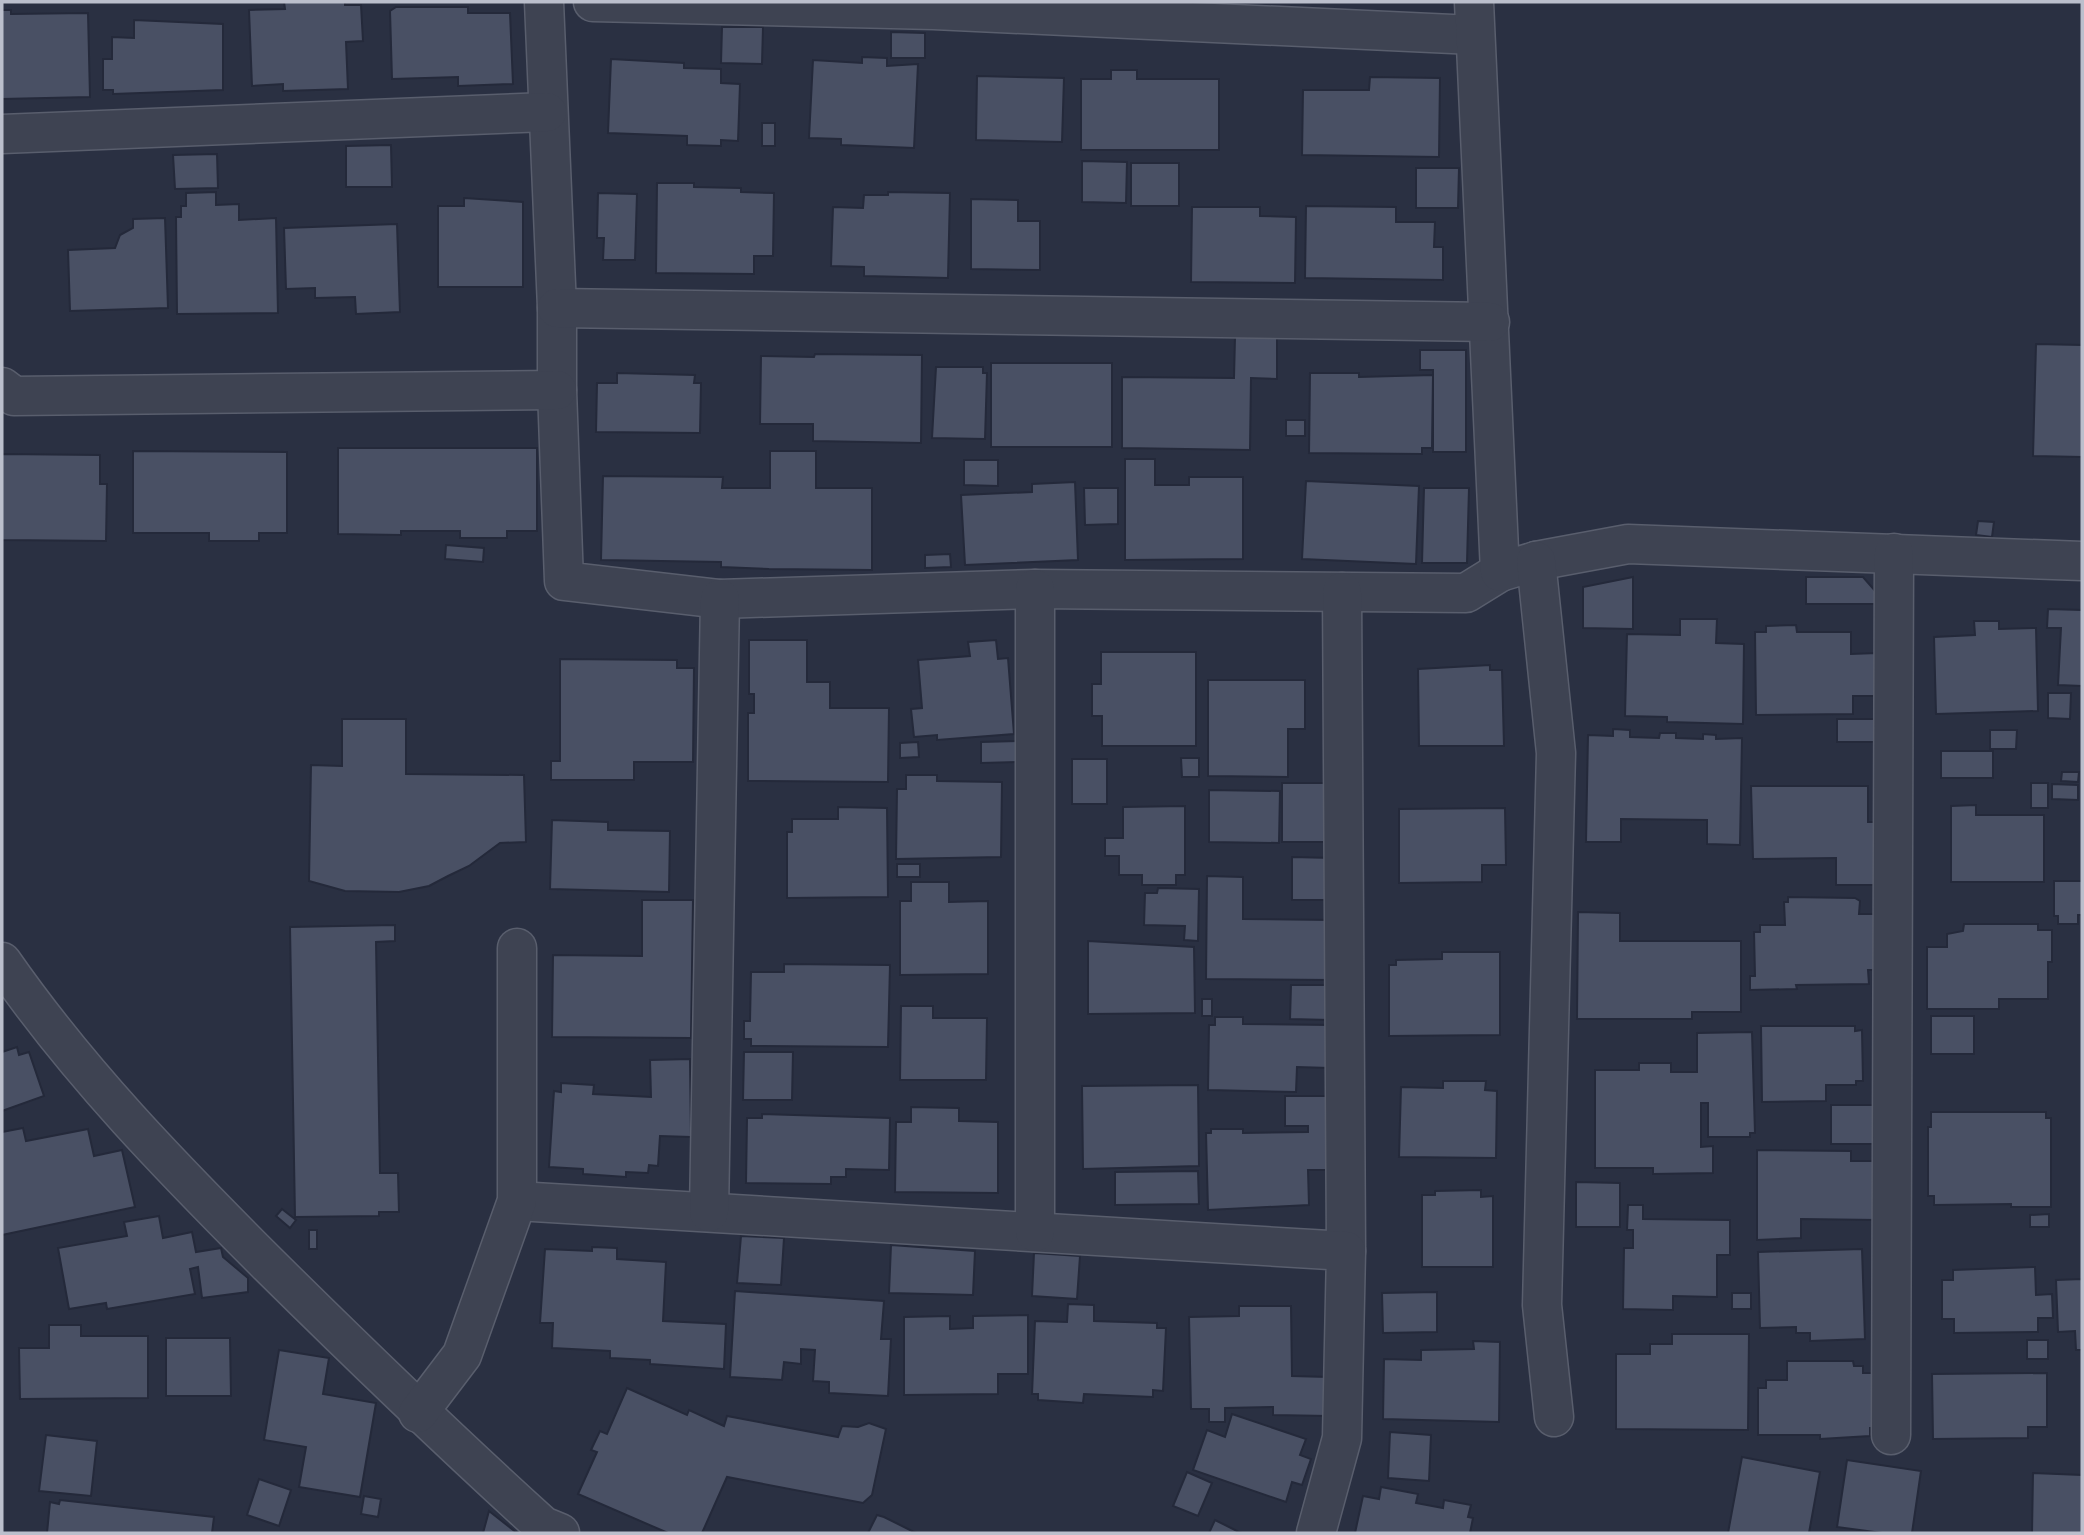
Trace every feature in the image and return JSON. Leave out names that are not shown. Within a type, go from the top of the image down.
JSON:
[{"type":"street","points":[[544,2],[557,308],[556,390],[564,581],[720,599],[1035,589],[1466,593],[1500,572],[1536,561],[1628,544],[2082,561]]},
{"type":"street","points":[[593,2],[1474,19],[1500,572]]},
{"type":"street","points":[[2,134],[547,113]]},
{"type":"street","points":[[557,308],[1490,321]]},
{"type":"street","points":[[2,387],[14,396],[556,390]]},
{"type":"street","points":[[1891,1435],[1894,553]]},
{"type":"street","points":[[1536,561],[1556,752],[1542,1305],[1554,1418]]},
{"type":"street","points":[[1035,589],[1035,1232]]},
{"type":"street","points":[[1317,1533],[1342,1438],[1346,1251],[1342,592]]},
{"type":"street","points":[[709,1212],[720,599]]},
{"type":"street","points":[[418,1413],[462,1355],[517,1201],[517,948]]},
{"type":"street","points":[[2,962],[32,1005],[149,1145],[418,1413],[548,1531]]},
{"type":"street","points":[[517,1201],[1346,1251]]},
{"type":"building","points":[[284,2],[345,2],[345,5],[361,5],[363,41],[346,42],[348,89],[283,91],[283,84],[252,86],[249,10],[285,9]]},
{"type":"building","points":[[396,7],[468,7],[468,13],[510,13],[513,84],[458,86],[458,77],[392,79],[390,11]]},
{"type":"building","points":[[2,10],[11,10],[11,14],[88,13],[90,97],[2,99]]},
{"type":"building","points":[[134,20],[223,24],[223,90],[113,94],[113,90],[103,90],[103,59],[112,59],[112,37],[134,38]]},
{"type":"building","points":[[722,27],[763,27],[762,64],[721,63]]},
{"type":"building","points":[[891,32],[925,33],[925,58],[891,58]]},
{"type":"building","points":[[862,57],[887,58],[887,66],[918,64],[914,148],[841,145],[841,139],[809,138],[813,60],[862,63]]},
{"type":"building","points":[[611,59],[684,63],[684,68],[721,69],[721,83],[740,84],[738,141],[721,140],[721,146],[687,145],[687,136],[608,133]]},
{"type":"building","points":[[1111,70],[1137,70],[1137,79],[1219,79],[1219,150],[1081,150],[1081,79],[1111,79]]},
{"type":"building","points":[[977,76],[1064,78],[1062,142],[976,140]]},
{"type":"building","points":[[1370,77],[1440,78],[1439,157],[1302,155],[1303,90],[1369,90]]},
{"type":"building","points":[[762,123],[775,123],[775,146],[762,146]]},
{"type":"building","points":[[391,145],[392,187],[346,187],[346,146]]},
{"type":"building","points":[[217,154],[218,188],[175,189],[173,155]]},
{"type":"building","points":[[1082,161],[1127,162],[1126,203],[1082,202]]},
{"type":"building","points":[[1131,163],[1179,163],[1179,206],[1131,206]]},
{"type":"building","points":[[1416,168],[1459,168],[1458,208],[1416,208]]},
{"type":"building","points":[[657,183],[694,183],[694,187],[741,188],[741,192],[774,193],[773,256],[754,256],[754,274],[656,273]]},
{"type":"building","points":[[216,192],[216,205],[239,204],[239,220],[276,218],[278,313],[177,314],[176,217],[181,217],[181,206],[186,206],[186,193]]},
{"type":"building","points":[[888,192],[950,193],[948,278],[864,276],[864,267],[831,266],[833,207],[863,208],[864,195],[888,195]]},
{"type":"building","points":[[598,193],[637,194],[635,260],[603,260],[604,238],[597,238]]},
{"type":"building","points":[[464,198],[523,202],[523,287],[438,287],[438,206],[464,206]]},
{"type":"building","points":[[971,199],[1018,200],[1018,221],[1040,221],[1040,270],[971,269]]},
{"type":"building","points":[[1306,206],[1396,207],[1396,222],[1435,222],[1434,247],[1443,247],[1443,280],[1305,278]]},
{"type":"building","points":[[1192,207],[1260,207],[1260,216],[1296,217],[1295,283],[1191,282]]},
{"type":"building","points":[[165,218],[168,308],[70,311],[68,250],[115,248],[120,235],[133,228],[133,219]]},
{"type":"building","points":[[397,224],[400,312],[356,314],[355,297],[315,298],[315,288],[286,289],[284,228]]},
{"type":"building","points":[[1235,337],[1277,337],[1277,379],[1251,378],[1250,450],[1122,448],[1122,377],[1234,378]]},
{"type":"building","points":[[2036,344],[2082,345],[2082,457],[2033,456]]},
{"type":"building","points":[[1420,350],[1466,350],[1466,452],[1433,452],[1433,370],[1420,370]]},
{"type":"building","points":[[815,354],[922,355],[921,443],[813,441],[813,424],[760,424],[761,356],[814,357]]},
{"type":"building","points":[[991,363],[1112,363],[1112,447],[991,447]]},
{"type":"building","points":[[936,367],[983,367],[983,373],[987,373],[985,439],[932,438]]},
{"type":"building","points":[[617,373],[695,375],[694,383],[701,383],[700,433],[596,432],[597,383],[617,383]]},
{"type":"building","points":[[1310,373],[1359,373],[1359,377],[1433,375],[1432,448],[1422,448],[1422,454],[1309,453]]},
{"type":"building","points":[[1286,420],[1305,420],[1305,436],[1286,436]]},
{"type":"building","points":[[338,448],[537,448],[537,531],[507,531],[507,538],[460,538],[460,531],[401,531],[401,535],[338,534]]},
{"type":"building","points":[[133,451],[287,452],[287,533],[259,533],[259,541],[209,541],[209,533],[133,533]]},
{"type":"building","points":[[770,451],[816,451],[816,488],[872,488],[872,570],[769,569],[721,567],[721,562],[601,560],[603,476],[723,477],[722,488],[770,488]]},
{"type":"building","points":[[2,454],[100,455],[100,484],[107,484],[106,541],[2,540]]},
{"type":"building","points":[[1125,459],[1155,459],[1155,485],[1189,485],[1189,477],[1243,477],[1243,559],[1125,560]]},
{"type":"building","points":[[964,460],[998,460],[998,486],[964,485]]},
{"type":"building","points":[[1306,481],[1419,486],[1416,564],[1302,559]]},
{"type":"building","points":[[1075,482],[1078,560],[965,565],[961,495],[1032,492],[1032,484]]},
{"type":"building","points":[[1084,488],[1118,488],[1118,524],[1085,525]]},
{"type":"building","points":[[1424,488],[1469,488],[1467,563],[1422,563]]},
{"type":"building","points":[[1978,521],[1994,522],[1992,537],[1976,535]]},
{"type":"building","points":[[446,545],[484,548],[483,562],[445,559]]},
{"type":"building","points":[[950,554],[951,567],[925,568],[925,555]]},
{"type":"building","points":[[1633,577],[1633,629],[1583,628],[1583,587]]},
{"type":"building","points":[[1806,577],[1863,577],[1877,593],[1878,604],[1806,604]]},
{"type":"building","points":[[2048,609],[2082,610],[2082,686],[2058,685],[2061,628],[2047,628]]},
{"type":"building","points":[[1680,619],[1717,619],[1716,643],[1744,644],[1743,724],[1667,722],[1667,717],[1625,716],[1627,634],[1680,635]]},
{"type":"building","points":[[1974,621],[1999,621],[1999,629],[2036,628],[2038,711],[1936,714],[1934,637],[1975,635]]},
{"type":"building","points":[[1796,625],[1797,632],[1851,632],[1851,654],[1877,653],[1877,696],[1853,696],[1853,714],[1756,715],[1755,632],[1766,632],[1766,626]]},
{"type":"building","points":[[749,640],[807,640],[807,682],[830,682],[830,708],[889,708],[888,782],[748,781],[748,713],[754,713],[754,694],[749,694]]},
{"type":"building","points":[[996,640],[998,659],[1008,658],[1014,734],[937,740],[937,735],[914,737],[911,709],[922,708],[918,660],[970,656],[968,642]]},
{"type":"building","points":[[1101,652],[1196,652],[1196,746],[1102,746],[1102,716],[1092,716],[1092,684],[1101,684]]},
{"type":"building","points":[[560,659],[677,660],[677,668],[694,668],[693,762],[634,762],[634,780],[551,780],[551,761],[560,761]]},
{"type":"building","points":[[1490,665],[1490,670],[1502,670],[1504,746],[1419,746],[1418,669]]},
{"type":"building","points":[[1208,680],[1305,680],[1305,729],[1288,729],[1288,777],[1208,776]]},
{"type":"building","points":[[2048,693],[2071,693],[2070,719],[2048,718]]},
{"type":"building","points":[[342,719],[406,719],[406,774],[524,775],[526,842],[500,843],[469,866],[429,886],[399,892],[345,891],[309,881],[311,765],[342,766]]},
{"type":"building","points":[[1837,719],[1876,719],[1876,742],[1837,742]]},
{"type":"building","points":[[1613,729],[1630,730],[1630,737],[1659,738],[1660,733],[1676,733],[1676,738],[1703,739],[1703,734],[1716,735],[1716,739],[1742,738],[1740,845],[1707,844],[1707,820],[1621,819],[1621,842],[1586,842],[1588,735],[1613,736]]},
{"type":"building","points":[[1990,730],[2017,730],[2016,749],[1990,749]]},
{"type":"building","points":[[1019,741],[1020,762],[981,763],[981,742]]},
{"type":"building","points":[[918,742],[919,757],[900,758],[900,743]]},
{"type":"building","points":[[1941,751],[1993,751],[1993,778],[1941,778]]},
{"type":"building","points":[[1181,758],[1199,758],[1199,777],[1182,777]]},
{"type":"building","points":[[1072,759],[1107,759],[1107,804],[1072,804]]},
{"type":"building","points":[[2062,772],[2079,772],[2078,782],[2061,781]]},
{"type":"building","points":[[906,775],[937,775],[937,781],[1002,782],[1001,857],[896,859],[897,789],[906,789]]},
{"type":"building","points":[[1282,783],[1332,783],[1331,842],[1282,842]]},
{"type":"building","points":[[2031,783],[2048,783],[2048,808],[2031,808]]},
{"type":"building","points":[[2052,784],[2078,785],[2078,800],[2052,799]]},
{"type":"building","points":[[1751,786],[1868,786],[1868,822],[1876,822],[1876,885],[1836,885],[1836,858],[1753,859]]},
{"type":"building","points":[[1209,790],[1280,791],[1279,843],[1209,842]]},
{"type":"building","points":[[1976,805],[1976,815],[2044,815],[2044,882],[1951,882],[1951,806]]},
{"type":"building","points":[[1185,806],[1185,875],[1176,875],[1176,885],[1142,885],[1142,875],[1119,875],[1119,856],[1105,856],[1105,838],[1123,838],[1123,807]]},
{"type":"building","points":[[838,807],[887,808],[888,897],[787,898],[787,832],[792,832],[792,819],[838,819]]},
{"type":"building","points":[[1505,808],[1506,865],[1482,865],[1482,882],[1399,883],[1399,809]]},
{"type":"building","points":[[552,820],[608,822],[608,830],[670,831],[669,892],[550,889]]},
{"type":"building","points":[[1292,857],[1333,858],[1332,900],[1292,900]]},
{"type":"building","points":[[897,864],[920,864],[920,877],[897,877]]},
{"type":"building","points":[[1207,876],[1243,877],[1243,919],[1332,920],[1332,980],[1206,979]]},
{"type":"building","points":[[2054,881],[2082,881],[2082,915],[2078,915],[2078,924],[2058,924],[2058,916],[2054,916]]},
{"type":"building","points":[[911,882],[949,882],[949,902],[988,901],[988,974],[900,975],[900,901],[911,901]]},
{"type":"building","points":[[1158,888],[1199,889],[1198,941],[1184,940],[1185,926],[1144,925],[1145,893],[1157,893]]},
{"type":"building","points":[[1788,897],[1855,898],[1860,901],[1859,914],[1874,914],[1875,970],[1868,970],[1869,984],[1796,985],[1797,989],[1750,990],[1750,976],[1755,976],[1754,932],[1760,932],[1760,925],[1785,925],[1784,902],[1788,902]]},
{"type":"building","points":[[642,900],[693,900],[691,1038],[552,1037],[553,955],[642,956]]},
{"type":"building","points":[[1578,912],[1620,913],[1620,941],[1741,941],[1741,1012],[1692,1012],[1692,1019],[1577,1019]]},
{"type":"building","points":[[1964,924],[2038,924],[2038,930],[2052,930],[2052,962],[2048,962],[2048,999],[1999,999],[1999,1009],[1927,1009],[1927,947],[1947,947],[1947,934],[1963,931]]},
{"type":"building","points":[[395,925],[395,941],[376,942],[380,1173],[398,1173],[399,1212],[379,1212],[379,1216],[295,1217],[290,927]]},
{"type":"building","points":[[1088,941],[1194,947],[1195,1013],[1088,1014]]},
{"type":"building","points":[[1442,952],[1500,952],[1500,1035],[1389,1036],[1389,965],[1396,965],[1396,960],[1442,959]]},
{"type":"building","points":[[784,964],[890,965],[888,1047],[751,1046],[751,1039],[744,1039],[744,1021],[750,1021],[751,972],[784,972]]},
{"type":"building","points":[[1291,985],[1331,985],[1330,1020],[1290,1019]]},
{"type":"building","points":[[1202,999],[1212,999],[1212,1016],[1202,1016]]},
{"type":"building","points":[[901,1006],[933,1006],[933,1018],[987,1018],[986,1080],[900,1080]]},
{"type":"building","points":[[1931,1016],[1974,1016],[1974,1054],[1931,1054]]},
{"type":"building","points":[[1215,1017],[1243,1017],[1243,1024],[1330,1025],[1330,1068],[1297,1067],[1296,1092],[1208,1090],[1209,1025],[1215,1025]]},
{"type":"building","points":[[1761,1026],[1855,1026],[1855,1031],[1862,1030],[1863,1081],[1856,1081],[1856,1085],[1826,1085],[1826,1101],[1762,1102]]},
{"type":"building","points":[[1752,1032],[1755,1133],[1750,1133],[1750,1137],[1708,1137],[1708,1103],[1701,1103],[1701,1147],[1713,1146],[1713,1173],[1653,1174],[1653,1168],[1595,1168],[1595,1070],[1639,1070],[1639,1063],[1671,1063],[1671,1072],[1697,1072],[1697,1033]]},
{"type":"building","points":[[17,1047],[19,1055],[29,1052],[44,1096],[2,1111],[2,1052]]},
{"type":"building","points":[[744,1052],[793,1052],[792,1100],[743,1100]]},
{"type":"building","points":[[690,1059],[691,1137],[660,1136],[658,1166],[649,1165],[648,1173],[626,1172],[626,1177],[583,1174],[583,1169],[549,1167],[554,1091],[561,1092],[561,1083],[594,1085],[593,1094],[651,1097],[650,1060]]},
{"type":"building","points":[[1443,1081],[1486,1081],[1485,1090],[1497,1091],[1496,1158],[1399,1157],[1401,1087],[1443,1088]]},
{"type":"building","points":[[1198,1085],[1199,1166],[1083,1169],[1082,1086]]},
{"type":"building","points":[[1285,1096],[1327,1096],[1328,1170],[1308,1170],[1309,1205],[1208,1210],[1206,1133],[1211,1133],[1211,1129],[1243,1129],[1243,1133],[1308,1132],[1308,1126],[1285,1126]]},
{"type":"building","points":[[1831,1105],[1878,1105],[1877,1144],[1831,1144]]},
{"type":"building","points":[[911,1107],[959,1108],[959,1121],[998,1122],[998,1193],[895,1192],[896,1122],[911,1122]]},
{"type":"building","points":[[1931,1112],[2046,1112],[2046,1118],[2051,1118],[2051,1207],[2011,1207],[2011,1204],[1934,1205],[1934,1196],[1928,1196],[1928,1127],[1931,1127]]},
{"type":"building","points":[[762,1114],[890,1118],[889,1170],[846,1169],[846,1177],[831,1177],[831,1184],[746,1183],[747,1118],[762,1118]]},
{"type":"building","points":[[23,1128],[26,1141],[88,1129],[94,1156],[122,1150],[135,1207],[2,1235],[2,1132]]},
{"type":"building","points":[[1757,1150],[1851,1151],[1851,1161],[1878,1161],[1878,1220],[1801,1219],[1801,1238],[1757,1240]]},
{"type":"building","points":[[1198,1171],[1199,1204],[1115,1205],[1115,1172]]},
{"type":"building","points":[[1576,1182],[1620,1183],[1620,1227],[1576,1227]]},
{"type":"building","points":[[1481,1190],[1481,1197],[1493,1196],[1493,1267],[1422,1267],[1422,1195],[1435,1195],[1435,1191]]},
{"type":"building","points":[[1628,1205],[1643,1205],[1643,1219],[1730,1220],[1730,1255],[1717,1255],[1717,1297],[1673,1296],[1673,1310],[1623,1309],[1624,1248],[1633,1248],[1633,1230],[1627,1230]]},
{"type":"building","points":[[282,1209],[296,1220],[290,1228],[276,1216]]},
{"type":"building","points":[[2049,1214],[2049,1227],[2030,1227],[2030,1215]]},
{"type":"building","points":[[159,1216],[163,1238],[192,1232],[196,1252],[221,1248],[223,1257],[248,1278],[248,1292],[202,1298],[198,1267],[190,1269],[195,1294],[107,1309],[106,1303],[69,1309],[58,1248],[127,1236],[124,1222]]},
{"type":"building","points":[[309,1230],[317,1230],[317,1249],[309,1249]]},
{"type":"building","points":[[741,1236],[784,1238],[781,1285],[737,1283]]},
{"type":"building","points":[[891,1245],[975,1251],[973,1295],[889,1293]]},
{"type":"building","points":[[592,1247],[617,1248],[617,1259],[666,1262],[663,1321],[726,1324],[724,1369],[650,1364],[650,1360],[610,1358],[610,1351],[552,1348],[553,1323],[540,1323],[545,1249],[592,1251]]},
{"type":"building","points":[[1862,1249],[1865,1339],[1810,1341],[1810,1333],[1796,1333],[1796,1327],[1760,1328],[1758,1252]]},
{"type":"building","points":[[1034,1253],[1080,1256],[1077,1299],[1032,1296]]},
{"type":"building","points":[[2035,1267],[2036,1295],[2052,1294],[2053,1318],[2038,1318],[2038,1332],[1954,1333],[1954,1319],[1942,1319],[1942,1280],[1953,1280],[1953,1270]]},
{"type":"building","points":[[2082,1279],[2082,1350],[2076,1350],[2075,1331],[2058,1332],[2056,1280]]},
{"type":"building","points":[[735,1291],[884,1301],[881,1339],[891,1339],[888,1396],[829,1393],[829,1382],[813,1381],[815,1350],[801,1349],[801,1364],[784,1362],[782,1380],[730,1377]]},
{"type":"building","points":[[1437,1292],[1437,1332],[1383,1333],[1382,1293]]},
{"type":"building","points":[[1732,1293],[1751,1293],[1751,1309],[1732,1309]]},
{"type":"building","points":[[1068,1304],[1094,1305],[1094,1321],[1157,1323],[1157,1328],[1166,1328],[1163,1391],[1153,1390],[1153,1397],[1084,1394],[1083,1403],[1038,1400],[1038,1394],[1032,1394],[1035,1321],[1067,1322]]},
{"type":"building","points":[[1239,1306],[1291,1306],[1292,1376],[1329,1377],[1328,1416],[1273,1415],[1273,1407],[1225,1408],[1225,1422],[1209,1422],[1209,1409],[1191,1409],[1189,1317],[1239,1316]]},
{"type":"building","points":[[1028,1315],[1028,1374],[998,1374],[998,1394],[904,1395],[904,1317],[950,1316],[950,1329],[973,1328],[973,1316]]},
{"type":"building","points":[[49,1325],[81,1325],[81,1336],[148,1336],[148,1398],[20,1399],[19,1348],[49,1348]]},
{"type":"building","points":[[1672,1334],[1749,1334],[1748,1430],[1616,1429],[1616,1354],[1650,1354],[1650,1344],[1672,1344]]},
{"type":"building","points":[[166,1338],[230,1338],[231,1396],[166,1396]]},
{"type":"building","points":[[2027,1340],[2048,1340],[2048,1359],[2027,1359]]},
{"type":"building","points":[[1473,1341],[1500,1342],[1499,1422],[1383,1419],[1384,1359],[1421,1360],[1421,1350],[1474,1349]]},
{"type":"building","points":[[279,1350],[329,1358],[323,1394],[376,1403],[360,1497],[299,1487],[306,1447],[264,1440]]},
{"type":"building","points":[[1787,1361],[1853,1361],[1854,1366],[1863,1366],[1863,1373],[1874,1373],[1874,1428],[1870,1428],[1870,1436],[1820,1439],[1820,1435],[1758,1435],[1758,1388],[1766,1388],[1766,1380],[1787,1380]]},
{"type":"building","points":[[2047,1373],[2047,1427],[2028,1427],[2028,1438],[1933,1439],[1932,1374]]},
{"type":"building","points":[[627,1388],[687,1415],[689,1410],[724,1426],[727,1416],[838,1437],[842,1426],[858,1427],[869,1423],[886,1429],[872,1495],[863,1503],[727,1477],[702,1533],[668,1533],[578,1494],[597,1452],[591,1450],[600,1431],[607,1434]]},
{"type":"building","points":[[1232,1414],[1306,1439],[1300,1455],[1311,1459],[1302,1485],[1292,1482],[1286,1502],[1193,1470],[1207,1430],[1225,1437]]},
{"type":"building","points":[[1390,1432],[1431,1435],[1429,1481],[1388,1478]]},
{"type":"building","points":[[46,1435],[97,1441],[91,1496],[39,1491]]},
{"type":"building","points":[[1742,1457],[1820,1472],[1809,1533],[1728,1533]]},
{"type":"building","points":[[1847,1460],[1921,1471],[1912,1533],[1882,1533],[1837,1527]]},
{"type":"building","points":[[1187,1472],[1212,1483],[1198,1516],[1173,1506]]},
{"type":"building","points":[[2033,1473],[2082,1475],[2082,1533],[2032,1533]]},
{"type":"building","points":[[259,1479],[291,1490],[279,1526],[247,1515]]},
{"type":"building","points":[[1381,1487],[1418,1494],[1416,1503],[1443,1508],[1444,1500],[1471,1505],[1468,1517],[1473,1518],[1470,1533],[1355,1533],[1363,1496],[1379,1499]]},
{"type":"building","points":[[364,1496],[381,1499],[378,1517],[361,1514]]},
{"type":"building","points":[[60,1500],[214,1517],[212,1533],[47,1533],[50,1502],[59,1504]]},
{"type":"building","points":[[489,1511],[517,1533],[483,1533]]},
{"type":"building","points":[[877,1515],[884,1517],[916,1533],[868,1533]]},
{"type":"building","points":[[1215,1520],[1241,1533],[1209,1533]]}]
